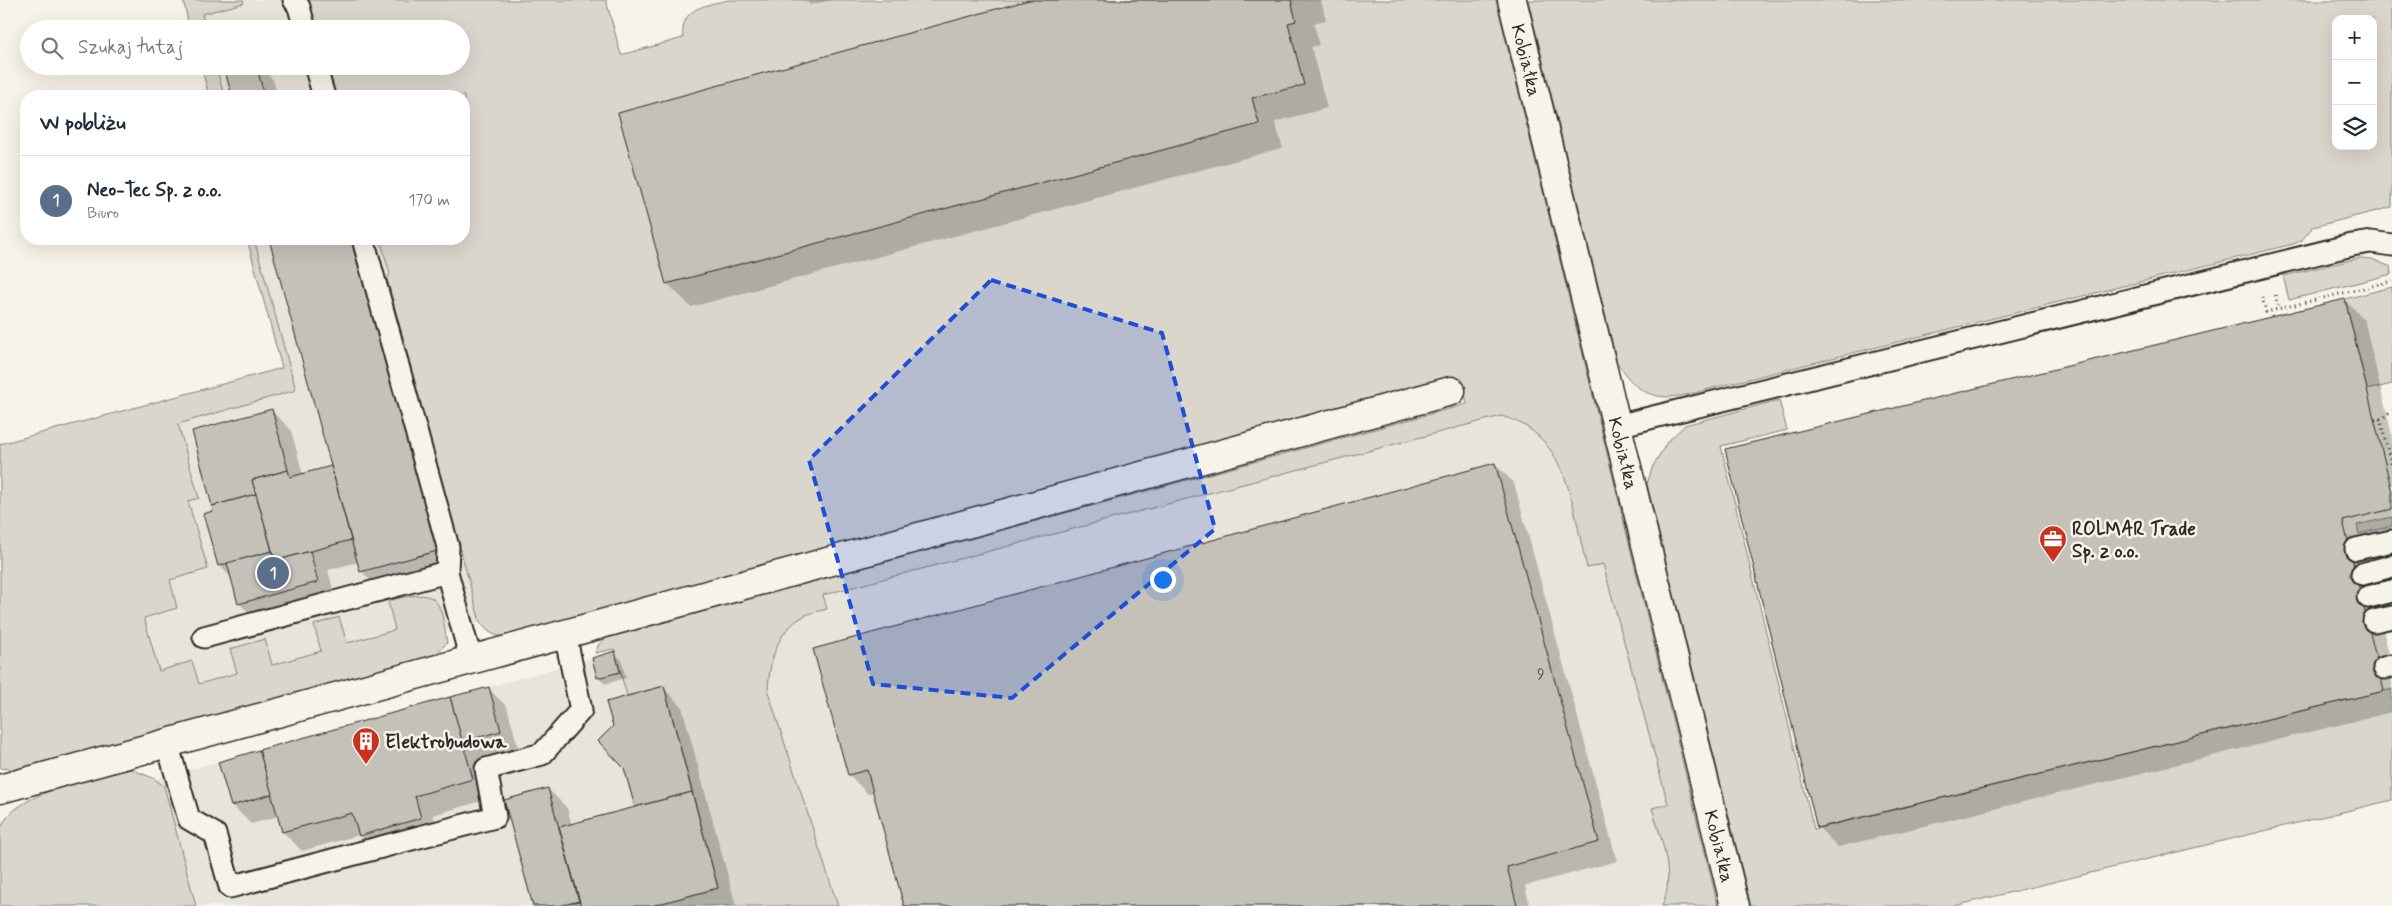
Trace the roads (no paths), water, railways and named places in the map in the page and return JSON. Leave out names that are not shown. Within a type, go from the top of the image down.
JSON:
[{"type":"street","name":"Kobiałka","points":[[1512,0],[1735,906]]},
{"type":"street","points":[[0,789],[1451,392]]},
{"type":"lane","points":[[294,0],[299,7],[303,20]]},
{"type":"lane","points":[[318,75],[322,90]]},
{"type":"lane","points":[[1617,426],[2352,245],[2371,242],[2392,245]]},
{"type":"lane","points":[[365,245],[448,547],[448,572],[471,660]]},
{"type":"lane","points":[[2356,549],[2392,541]]},
{"type":"lane","points":[[2362,574],[2392,566]]},
{"type":"lane","points":[[204,637],[448,572]]},
{"type":"lane","points":[[2368,596],[2392,591]]},
{"type":"lane","points":[[167,743],[189,819],[215,834],[230,887],[496,817],[486,769],[542,754],[582,710],[565,634]]},
{"type":"place","name":"ROLMAR Trade Sp. z o.o.","points":[[2053,563]]},
{"type":"place","name":"Neo-Tec Sp. z o.o.","points":[[273,573]]},
{"type":"place","name":"Elektrobudowa","points":[[366,765]]}]
